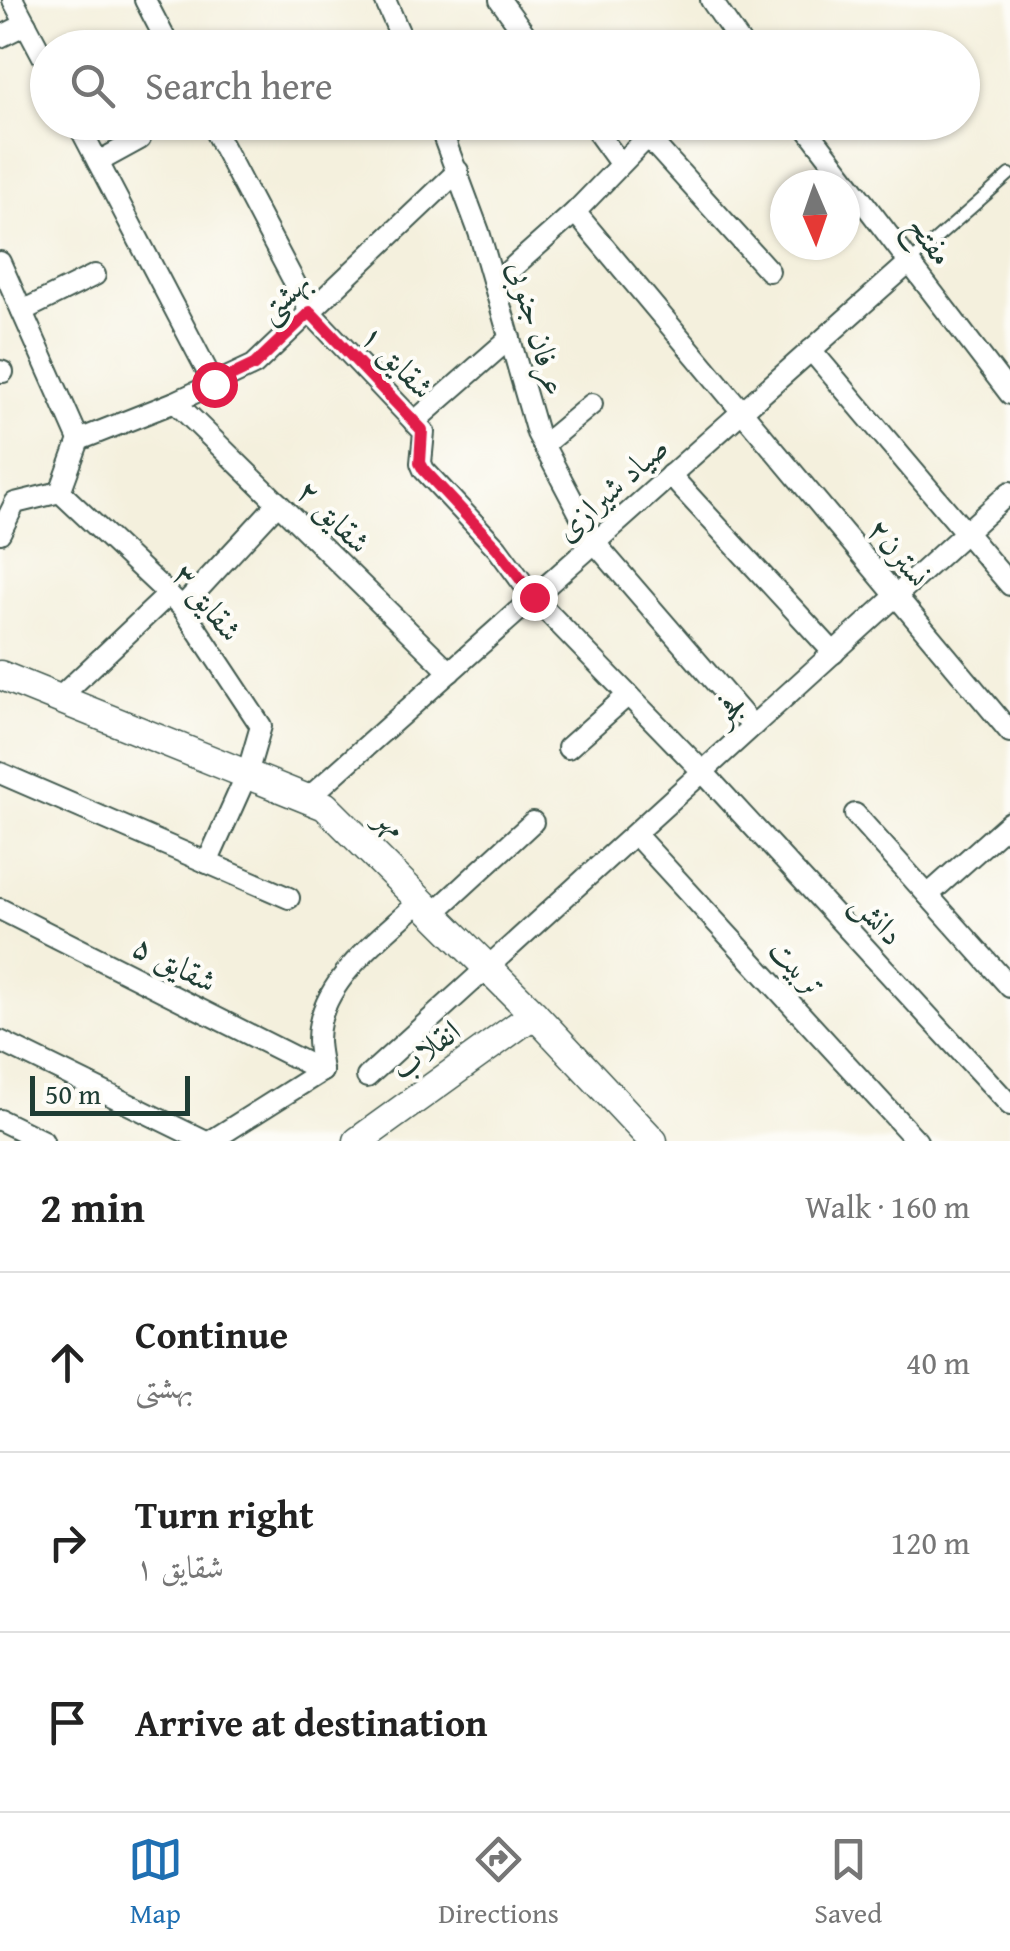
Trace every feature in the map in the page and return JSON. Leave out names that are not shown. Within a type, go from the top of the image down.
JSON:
[{"type":"street","points":[[13,0],[30,32]]},
{"type":"street","points":[[145,0],[161,30]]},
{"type":"street","points":[[385,0],[398,30]]},
{"type":"street","points":[[500,0],[521,30]]},
{"type":"street","points":[[711,0],[731,30]]},
{"type":"street","points":[[0,37],[26,24]]},
{"type":"street","points":[[86,140],[214,384]]},
{"type":"street","points":[[98,162],[138,140]]},
{"type":"street","name":"شقایق ۱","points":[[219,140],[310,312],[424,432],[420,463],[424,470],[497,548],[534,597],[628,694]]},
{"type":"street","name":"عرفان جنوبی","points":[[446,140],[543,444],[595,542],[753,726]]},
{"type":"street","points":[[603,140],[619,162]]},
{"type":"street","points":[[494,284],[574,212],[643,140]]},
{"type":"street","points":[[662,140],[769,271]]},
{"type":"street","name":"مفتح","points":[[816,140],[1010,394]]},
{"type":"street","name":"بهشتی","points":[[80,440],[254,365],[458,170]]},
{"type":"street","name":"نسترن۲","points":[[574,212],[1010,732]]},
{"type":"street","points":[[0,262],[80,440],[60,492],[8,499],[0,533]]},
{"type":"street","name":"صیاد شیرازی","points":[[307,799],[910,262]]},
{"type":"street","points":[[22,311],[95,275]]},
{"type":"street","points":[[414,422],[510,338]]},
{"type":"street","points":[[811,350],[1010,586]]},
{"type":"street","name":"شقایق ۲","points":[[175,402],[450,672]]},
{"type":"street","points":[[543,444],[592,404]]},
{"type":"street","points":[[670,476],[834,653]]},
{"type":"street","name":"شقایق ۳","points":[[60,492],[175,601],[261,726],[247,774],[207,864]]},
{"type":"street","name":"فجر","points":[[367,1077],[1010,492]]},
{"type":"street","points":[[59,698],[175,601],[278,502]]},
{"type":"street","name":"مهر","points":[[0,675],[324,806],[488,967],[652,1141]]},
{"type":"street","points":[[568,748],[628,694]]},
{"type":"street","name":"دانش","points":[[628,694],[1010,1104]]},
{"type":"street","points":[[0,773],[289,898]]},
{"type":"street","points":[[855,814],[1010,987]]},
{"type":"street","points":[[211,1141],[322,1071],[318,1039],[326,1004],[348,972],[532,822]]},
{"type":"street","points":[[928,895],[1010,822]]},
{"type":"street","name":"تربیت","points":[[635,834],[917,1141]]},
{"type":"street","name":"شقایق ۵","points":[[0,909],[322,1071]]},
{"type":"street","name":"انقلاب","points":[[358,1141],[534,1014]]},
{"type":"street","points":[[0,1041],[204,1141]]},
{"type":"street","points":[[1,1123],[43,1141]]},
{"type":"lane","points":[[910,262],[1010,174]]},
{"type":"route","points":[[214,384],[254,365],[310,312],[422,430],[420,463],[424,470],[497,548],[534,597]]}]
